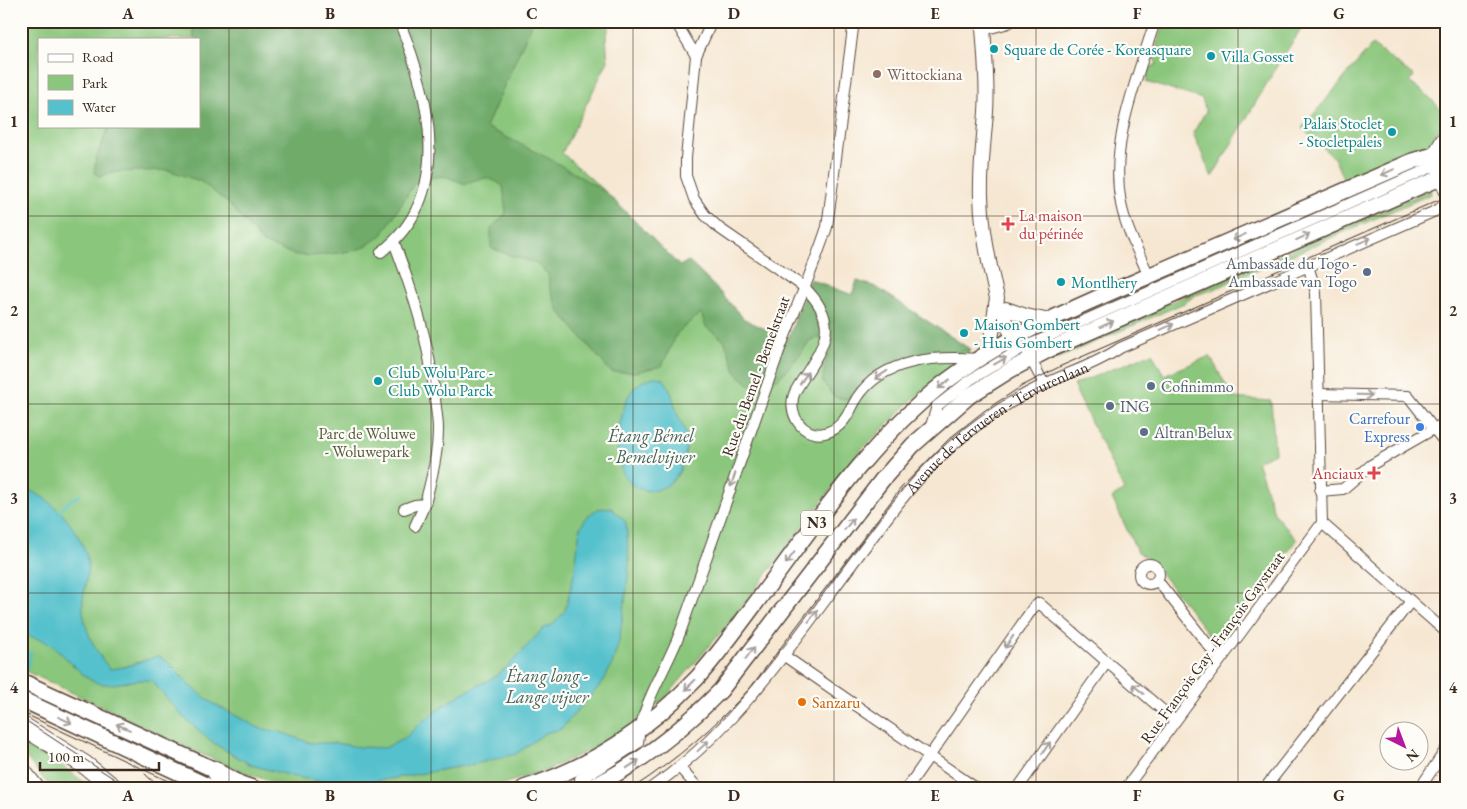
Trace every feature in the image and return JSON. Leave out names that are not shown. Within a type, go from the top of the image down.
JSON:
[{"type":"highway","points":[[21,726],[86,765],[114,788]]},
{"type":"highway","points":[[214,770],[221,778],[234,787]]},
{"type":"main road","name":"Avenue de Tervueren - Tervurenlaan","points":[[524,788],[620,773],[658,747],[702,710],[721,690],[882,480],[913,445],[969,396],[1012,369],[1023,345],[1050,321],[1413,161],[1441,170]]},
{"type":"main road","name":"Avenue de Tervueren - Tervurenlaan","points":[[582,780],[682,693],[714,658],[854,472],[913,409],[945,382],[984,356],[1023,345],[1441,170]]},
{"type":"main road","points":[[21,681],[214,770]]},
{"type":"main road","points":[[21,699],[212,788]]},
{"type":"street","points":[[381,252],[404,231],[419,203],[427,177],[430,137],[425,101],[417,67],[398,21]]},
{"type":"street","points":[[676,21],[696,56]]},
{"type":"street","points":[[712,21],[696,56],[686,176],[694,199],[705,215],[719,228],[804,287],[820,306],[826,324],[824,338],[817,357],[793,395],[791,402],[796,419],[806,430],[825,433],[834,429],[844,420],[858,396],[881,375],[896,367],[922,360],[984,356],[1003,306]]},
{"type":"street","name":"Rue du Bemel - Bemelstraat","points":[[640,729],[648,702],[675,647],[745,444],[827,227],[854,21]]},
{"type":"street","points":[[1008,21],[982,25],[987,75],[981,167],[981,197],[986,251],[1003,306],[1044,384]]},
{"type":"street","points":[[1149,276],[1122,206],[1118,164],[1125,120],[1155,21]]},
{"type":"street","points":[[1441,170],[1446,134]]},
{"type":"street","name":"Avenue de Tervueren - Tervurenlaan","points":[[1023,345],[1441,170]]},
{"type":"street","name":"Avenue de Tervueren - Tervurenlaan","points":[[651,788],[679,768],[738,711],[783,655],[878,529],[922,476],[957,442],[988,417],[1044,384],[1108,356],[1120,348],[1446,205]]},
{"type":"street","points":[[394,242],[413,292],[427,344],[433,372],[438,429],[433,472],[425,504],[416,526]]},
{"type":"street","points":[[1308,265],[1316,293],[1322,523],[1446,632]]},
{"type":"street","name":"Avenue de Tervueren - Tervurenlaan","points":[[1085,320],[1103,296]]},
{"type":"street","points":[[1003,306],[1026,316],[1050,321]]},
{"type":"street","points":[[1318,394],[1408,396],[1446,444]]},
{"type":"street","points":[[1320,491],[1343,489],[1371,465],[1446,422]]},
{"type":"street","points":[[404,510],[415,505],[425,504]]},
{"type":"street","name":"Rue François Gay - François Gaystraat","points":[[1128,787],[1322,523]]},
{"type":"street","points":[[1156,580],[1220,660]]},
{"type":"street","points":[[1265,788],[1411,602]]},
{"type":"street","points":[[907,788],[1033,608],[1039,603],[1175,721]]},
{"type":"street","points":[[783,655],[976,788]]},
{"type":"street","points":[[1018,788],[1107,662]]},
{"type":"street","points":[[1420,788],[1446,749]]},
{"type":"street","points":[[21,764],[40,788]]},
{"type":"street","points":[[679,768],[698,788]]},
{"type":"green space","name":"Parc de Woluwe - Woluwepark","points":[[21,21],[611,21],[606,37],[608,61],[562,153],[606,192],[680,266],[688,261],[744,319],[788,340],[810,279],[852,295],[857,281],[876,287],[971,350],[913,399],[860,451],[738,612],[667,696],[618,735],[547,770],[490,788],[292,788],[200,754],[21,669]]},
{"type":"green space","points":[[193,21],[533,21],[486,127],[550,159],[606,192],[680,266],[688,261],[744,319],[788,340],[810,279],[852,295],[857,281],[876,287],[971,350],[915,358],[878,370],[847,399],[834,397],[822,381],[825,364],[832,347],[818,338],[810,340],[800,355],[779,378],[755,389],[737,374],[724,340],[706,327],[701,313],[677,333],[662,366],[635,372],[611,372],[559,311],[550,289],[548,274],[534,262],[491,248],[491,229],[506,213],[503,186],[493,180],[484,178],[465,184],[445,176],[417,179],[382,235],[363,248],[312,256],[295,255],[263,243],[227,202],[200,181],[168,170],[112,172],[100,177],[94,173],[96,158],[108,128],[200,128],[200,38],[194,38]]},
{"type":"green space","points":[[1165,21],[1306,21],[1277,66],[1212,177],[1193,133],[1206,111],[1202,99],[1146,82],[1150,68],[1157,64],[1153,57]]},
{"type":"green space","points":[[1372,45],[1414,76],[1409,82],[1427,95],[1446,114],[1446,119],[1427,146],[1345,182],[1334,158],[1302,128]]},
{"type":"green space","points":[[1430,190],[1431,194],[1214,289],[1196,295],[1184,303],[1052,360],[1050,355]]},
{"type":"green space","points":[[1152,353],[1164,375],[1210,356],[1233,398],[1271,401],[1275,453],[1257,461],[1275,515],[1297,540],[1216,644],[1154,564],[1137,551],[1112,498],[1124,490],[1073,385]]},
{"type":"green space","points":[[21,739],[33,745],[92,788],[51,788],[21,751]]},
{"type":"water","name":"Étang Bémel - Bemelvijver","points":[[653,377],[663,378],[669,387],[686,434],[687,444],[681,467],[675,479],[663,488],[649,491],[635,487],[624,476],[618,457],[618,439],[623,412],[630,393],[639,384]]},
{"type":"water","name":"Étang long - Lange vijver","points":[[21,487],[40,496],[57,509],[72,526],[83,546],[88,565],[83,599],[84,618],[94,646],[110,669],[124,667],[158,656],[170,664],[187,683],[212,703],[259,728],[280,732],[311,743],[335,743],[359,747],[385,748],[405,738],[444,705],[493,678],[507,667],[544,628],[552,625],[565,611],[575,568],[580,528],[586,518],[597,509],[611,508],[626,522],[629,562],[619,642],[612,664],[603,682],[561,729],[545,733],[516,754],[475,764],[366,783],[337,784],[295,777],[251,765],[215,744],[183,717],[152,681],[137,680],[114,684],[98,683],[82,673],[53,646],[42,640],[21,634]]},
{"type":"waterway","points":[[60,512],[69,501],[80,495]]},
{"type":"waterway","points":[[21,650],[31,654],[27,668]]},
{"type":"tram line","points":[[633,788],[695,741],[738,701],[751,687],[901,488],[950,438],[984,411],[1022,386],[1061,366],[1446,198]]},
{"type":"tram line","points":[[21,712],[183,788]]},
{"type":"tram line","points":[[25,720],[128,788]]},
{"type":"tram line","points":[[145,774],[160,788]]},
{"type":"place","name":"Square de Corée - Koreasquare","points":[[994,49]]},
{"type":"place","name":"Villa Gosset","points":[[1211,56]]},
{"type":"place","name":"Wittockiana","points":[[877,74]]},
{"type":"place","name":"Palais Stoclet - Stocletpaleis","points":[[1392,132]]},
{"type":"place","name":"La maison du périnée","points":[[1008,224]]},
{"type":"place","name":"Ambassade du Togo - Ambassade van Togo","points":[[1367,272]]},
{"type":"place","name":"Montlhery","points":[[1061,282]]},
{"type":"place","name":"Maison Gombert - Huis Gombert","points":[[964,333]]},
{"type":"place","name":"Club Wolu Parc - Club Wolu Parck","points":[[378,381]]},
{"type":"place","name":"Cofinimmo","points":[[1151,386]]},
{"type":"place","name":"ING","points":[[1110,406]]},
{"type":"place","name":"Carrefour Express","points":[[1420,427]]},
{"type":"place","name":"Altran Belux","points":[[1144,432]]},
{"type":"place","name":"Anciaux","points":[[1374,473]]},
{"type":"place","name":"Sanzaru","points":[[802,702]]}]
